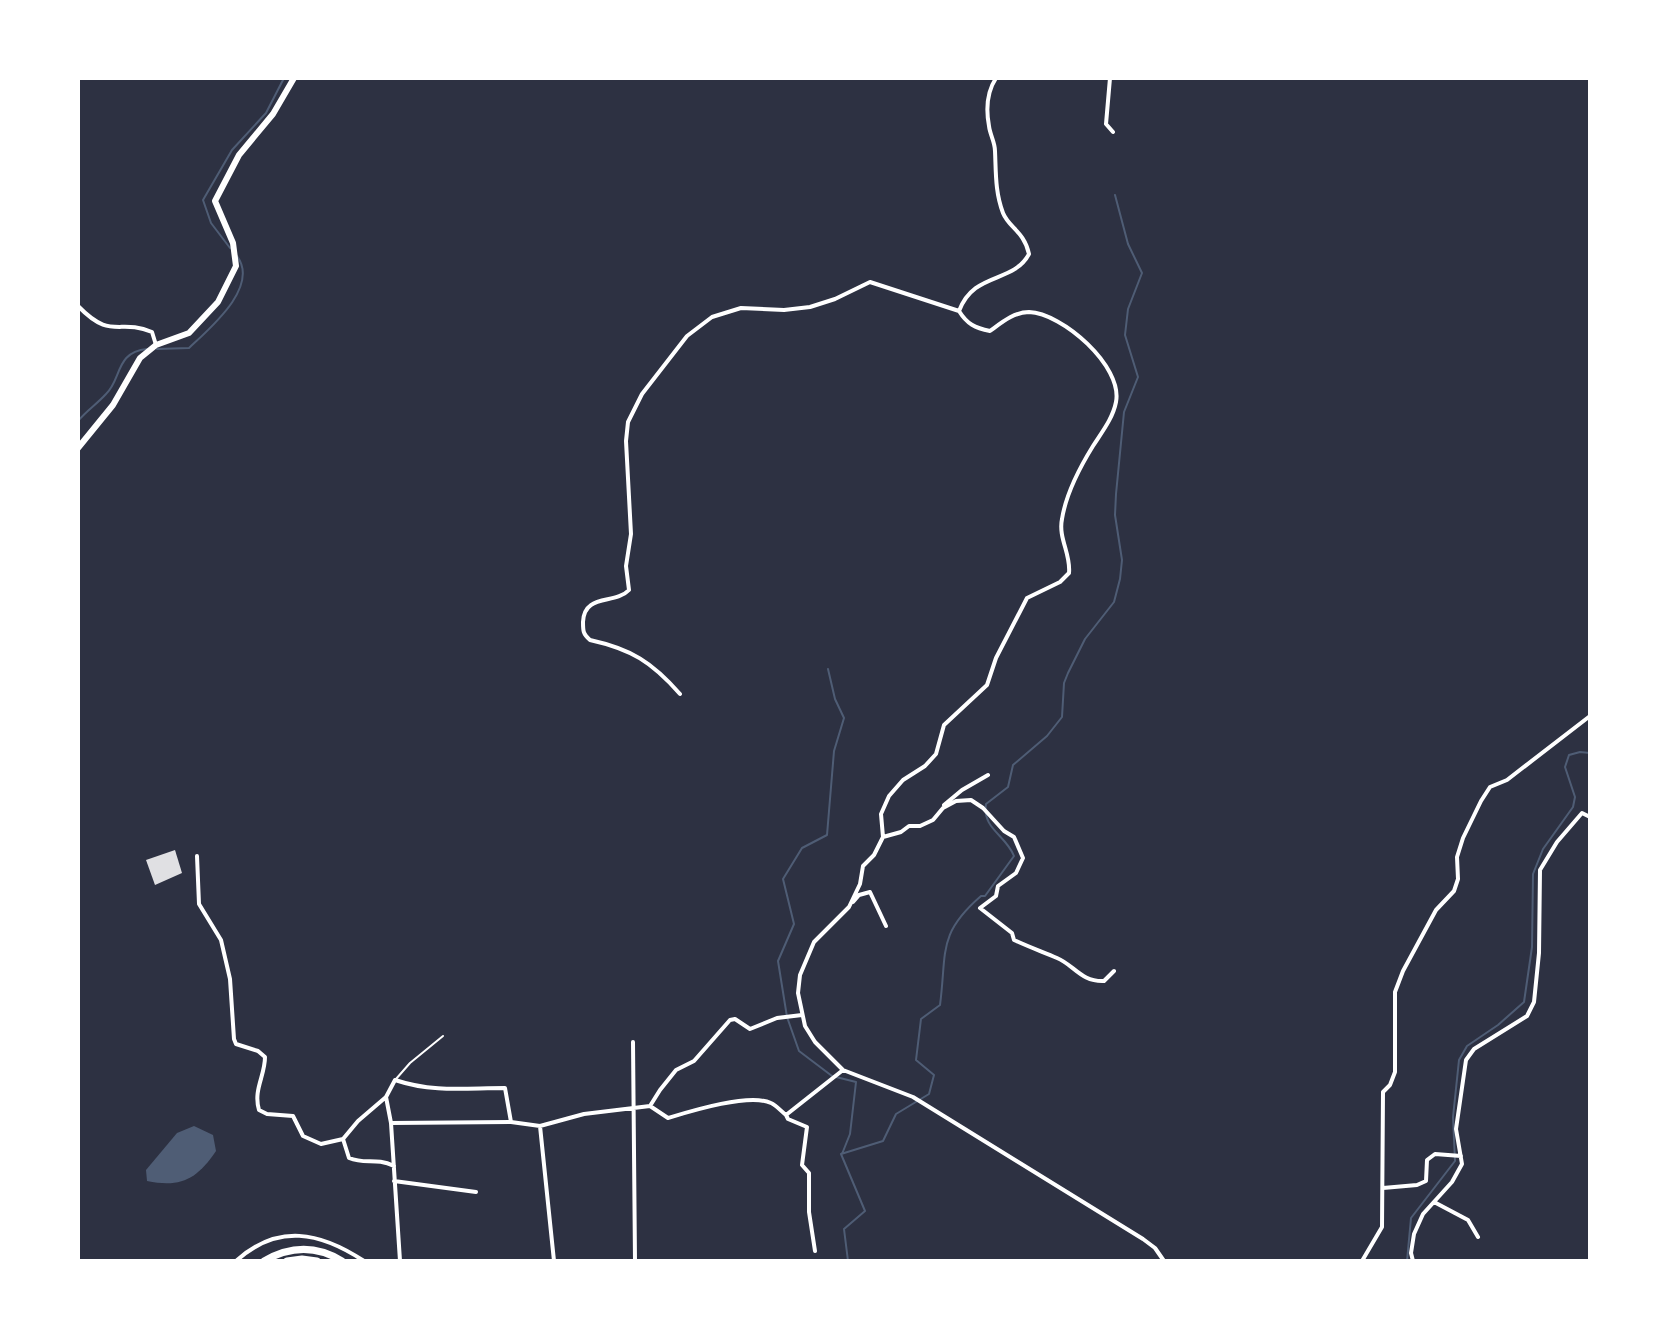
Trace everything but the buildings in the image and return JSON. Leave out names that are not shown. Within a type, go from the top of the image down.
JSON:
[{"type":"main road","points":[[264,1261],[302,1248],[317,1249],[342,1261]]},
{"type":"main road","points":[[287,1261],[317,1261]]},
{"type":"street","points":[[78,448],[113,405],[140,358],[156,345],[189,333],[218,302],[236,266],[233,243],[215,201],[239,155],[273,114],[294,78]]},
{"type":"street","points":[[959,311],[964,297],[979,285],[1023,264],[1029,254],[1017,228],[1004,216],[996,184],[995,146],[989,128],[988,109],[989,89],[996,78]]},
{"type":"street","points":[[1110,78],[1106,124],[1113,132]]},
{"type":"street","points":[[680,694],[663,674],[624,648],[590,640],[583,630],[587,607],[600,600],[624,596],[629,590],[626,566],[631,534],[626,441],[628,422],[642,394],[687,336],[701,324],[728,311],[810,307],[870,282],[959,311],[965,322],[990,331],[1020,313],[1044,315],[1084,340],[1101,360],[1115,387],[1116,401],[1107,425],[1078,474],[1062,519],[1062,537],[1070,561],[1069,573],[1060,582],[1027,598],[996,658],[987,685],[944,725],[936,754],[925,766],[903,780],[889,796],[881,814],[883,837],[874,855],[863,866],[860,884],[849,907]]},
{"type":"street","points":[[78,306],[103,326],[142,328],[152,332],[156,345]]},
{"type":"street","points":[[1362,1261],[1382,1227],[1383,1092],[1390,1085],[1395,1072],[1395,992],[1436,910],[1454,891],[1458,879],[1457,857],[1490,787],[1507,780],[1534,756],[1590,716]]},
{"type":"street","points":[[883,837],[933,820],[946,801],[988,775]]},
{"type":"street","points":[[943,808],[956,801],[971,800],[1014,837],[1023,858],[1016,873],[998,886],[996,896],[980,908],[1012,933],[1014,940],[1060,959],[1094,982],[1104,981],[1114,971]]},
{"type":"street","points":[[1413,1261],[1414,1234],[1423,1214],[1452,1182],[1462,1164],[1456,1129],[1466,1060],[1474,1049],[1527,1016],[1534,1002],[1539,953],[1540,870],[1570,825],[1582,813],[1590,817]]},
{"type":"street","points":[[197,856],[199,904],[221,940],[230,979],[234,1039],[236,1044],[258,1051],[265,1057],[256,1099],[259,1110],[267,1114],[293,1116],[303,1136],[321,1144],[343,1139],[386,1097],[395,1080],[447,1090],[505,1088],[511,1122]]},
{"type":"street","points":[[886,926],[870,892],[859,895],[814,942],[800,975],[798,993],[802,1015],[815,1042],[843,1070],[913,1097],[1143,1239],[1155,1248],[1164,1261]]},
{"type":"street","points":[[650,1106],[676,1070],[694,1061],[730,1020],[735,1019],[750,1029],[777,1018],[802,1015]]},
{"type":"street","points":[[633,1042],[635,1261]]},
{"type":"street","points":[[786,1115],[843,1070]]},
{"type":"street","points":[[386,1097],[391,1123],[400,1261]]},
{"type":"street","points":[[391,1123],[511,1122],[540,1126],[584,1114],[650,1106],[668,1118],[724,1103],[771,1102],[788,1119],[807,1127],[802,1165],[809,1173],[809,1212],[815,1251]]},
{"type":"street","points":[[540,1126],[554,1261]]},
{"type":"street","points":[[343,1139],[349,1158],[364,1162],[380,1160],[394,1166]]},
{"type":"street","points":[[1382,1188],[1417,1185],[1426,1181],[1427,1160],[1435,1154],[1461,1156]]},
{"type":"street","points":[[394,1181],[476,1192]]},
{"type":"street","points":[[1434,1202],[1468,1220],[1478,1237]]},
{"type":"street","points":[[236,1261],[264,1242],[302,1235],[327,1240],[364,1261]]},
{"type":"lane","points":[[395,1080],[443,1036]]},
{"type":"water","points":[[194,1126],[213,1135],[216,1151],[209,1161],[195,1175],[179,1182],[147,1181],[146,1170],[177,1133]]},
{"type":"waterway","points":[[230,248],[211,223],[203,200],[232,150],[266,113],[284,78]]},
{"type":"waterway","points":[[848,1261],[844,1229],[865,1211],[841,1154],[883,1141],[896,1114],[929,1094],[934,1075],[916,1060],[921,1019],[940,1005],[944,957],[951,933],[967,909],[985,896],[1014,856],[991,826],[986,804],[1008,787],[1013,765],[1047,736],[1062,717],[1064,683],[1068,673],[1085,639],[1114,602],[1120,579],[1122,560],[1115,515],[1116,494],[1124,412],[1138,377],[1125,335],[1128,309],[1142,273],[1128,244],[1115,195]]},
{"type":"waterway","points":[[157,349],[189,348],[219,319],[237,294],[242,281],[242,268],[237,256]]},
{"type":"waterway","points":[[78,421],[111,388],[129,355],[147,349]]},
{"type":"waterway","points":[[828,669],[835,699],[844,718],[834,751],[827,835],[802,848],[783,879],[794,924],[778,961],[787,1017],[799,1051],[832,1076],[856,1082],[850,1134],[842,1154]]},
{"type":"waterway","points":[[1407,1261],[1411,1218],[1455,1161],[1453,1117],[1459,1060],[1467,1046],[1524,1002],[1532,947],[1533,874],[1543,849],[1573,807],[1575,797],[1565,767],[1569,755],[1590,753]]}]
